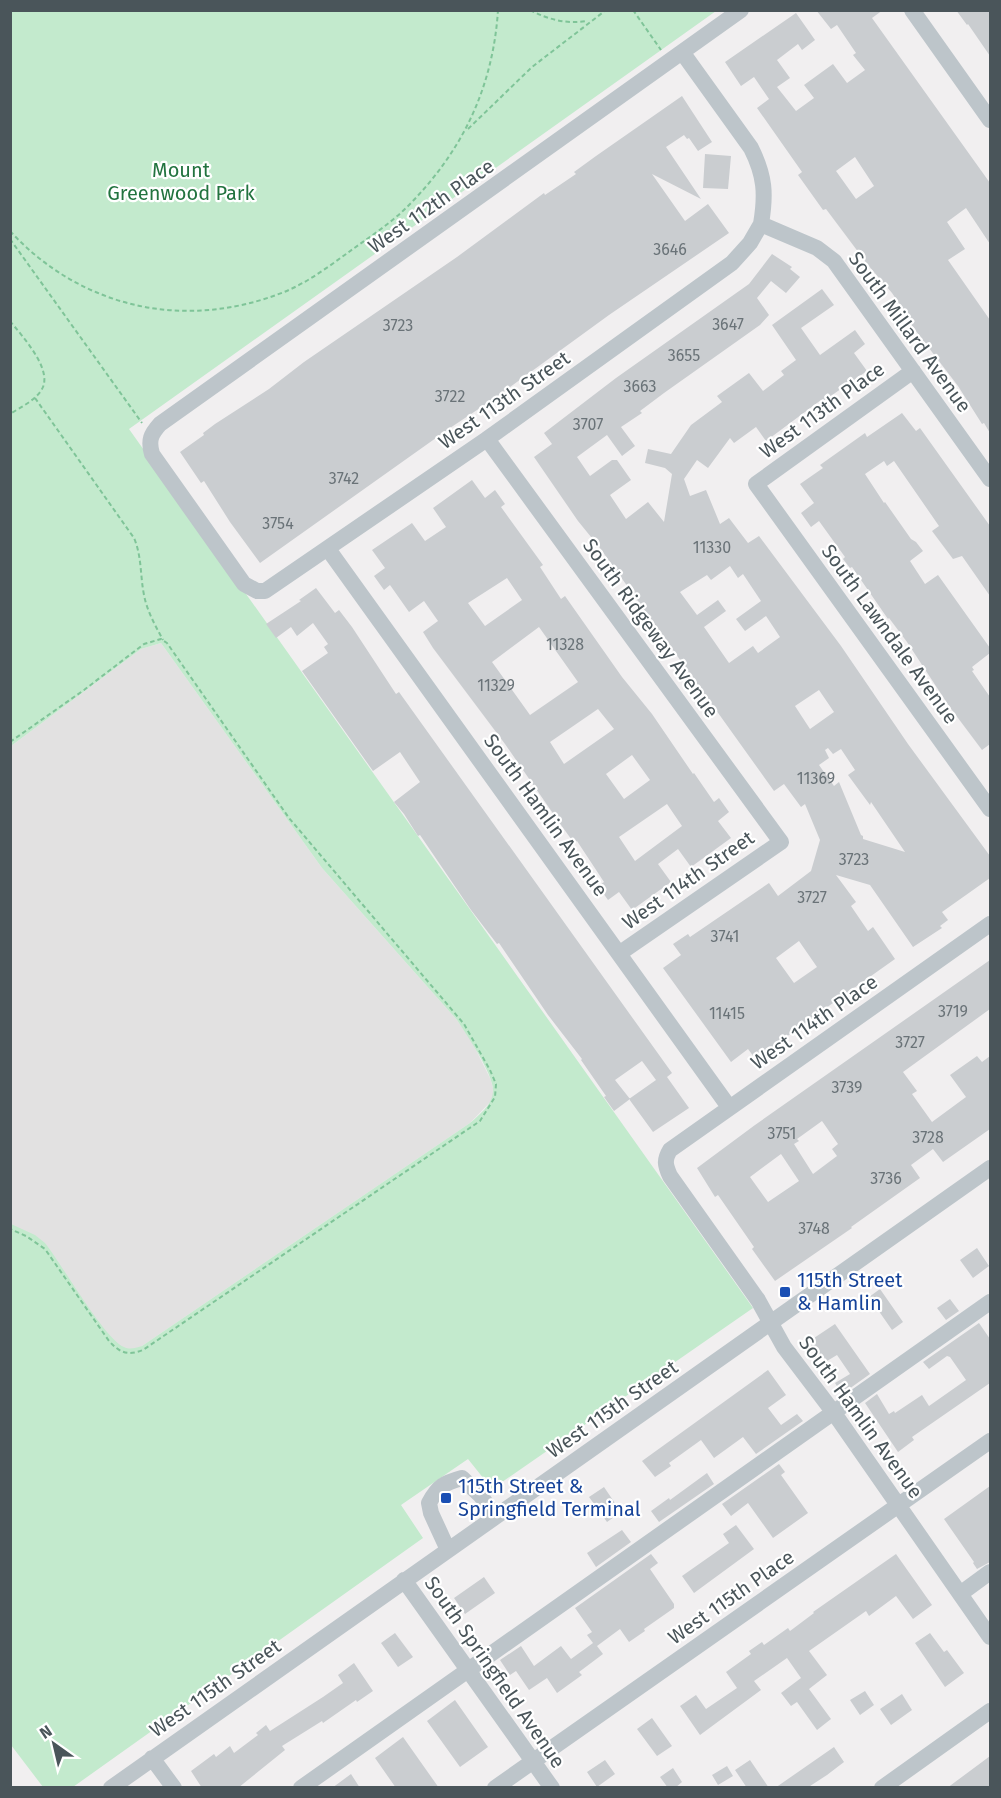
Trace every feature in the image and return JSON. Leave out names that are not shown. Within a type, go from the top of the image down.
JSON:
[{"type":"street","name":"West 112th Place","points":[[257,591],[244,584],[152,454],[151,434],[160,424],[741,10]]},
{"type":"street","points":[[912,10],[990,120]]},
{"type":"street","points":[[682,52],[751,148],[759,165],[765,198],[761,224]]},
{"type":"street","name":"South Millard Avenue","points":[[761,224],[800,239],[834,261],[990,479]]},
{"type":"street","name":"West 113th Street","points":[[257,591],[265,591],[273,587],[487,439],[732,263],[750,243],[761,224]]},
{"type":"street","name":"West 113th Place","points":[[756,484],[913,371]]},
{"type":"street","name":"South Ridgeway Avenue","points":[[487,439],[781,842]]},
{"type":"street","name":"South Lawndale Avenue","points":[[756,484],[990,809]]},
{"type":"street","name":"South Hamlin Avenue","points":[[328,549],[729,1107]]},
{"type":"street","name":"West 114th Street","points":[[620,953],[781,842]]},
{"type":"street","name":"West 114th Place","points":[[665,1157],[670,1150],[729,1107],[990,924]]},
{"type":"street","name":"South Hamlin Avenue","points":[[665,1157],[665,1165],[670,1176],[758,1300],[784,1347],[834,1413],[990,1637]]},
{"type":"street","name":"West 115th Street","points":[[111,1788],[990,1168]]},
{"type":"street","points":[[301,1788],[990,1302]]},
{"type":"street","name":"West 115th Place","points":[[495,1788],[990,1441]]},
{"type":"street","points":[[448,1550],[431,1513],[429,1503],[435,1492],[446,1482],[462,1478],[481,1496],[495,1517]]},
{"type":"street","points":[[960,1594],[990,1572]]},
{"type":"street","name":"South Springfield Avenue","points":[[404,1580],[552,1788]]},
{"type":"street","points":[[882,1788],[990,1711]]},
{"type":"street","points":[[152,1758],[174,1788]]},
{"type":"path","points":[[466,131],[490,68],[496,40],[498,10]]},
{"type":"path","points":[[530,10],[557,21],[573,23],[590,21]]},
{"type":"path","points":[[10,231],[24,246],[64,276],[89,289],[144,308],[197,312],[227,309],[286,291],[309,279],[406,209],[429,183],[466,131],[500,96],[532,67],[606,10]]},
{"type":"path","points":[[633,10],[662,52]]},
{"type":"path","points":[[10,239],[142,423]]},
{"type":"path","points":[[10,321],[43,368],[45,378],[43,388],[35,398],[10,414]]},
{"type":"path","points":[[10,1229],[26,1236],[45,1249],[109,1341],[117,1350],[125,1354],[133,1354],[143,1350],[480,1120],[495,1097],[496,1084],[464,1024],[299,831],[164,642],[148,610],[140,553],[135,538],[35,398]]},
{"type":"path","points":[[10,742],[144,644],[160,639],[164,642]]},
{"type":"shaded area","points":[[161,643],[322,868],[457,1020],[472,1042],[491,1080],[495,1097],[470,1123],[142,1346],[11,1439],[11,746],[141,649]]},
{"type":"green space","name":"Mount Greenwood Park","points":[[11,11],[716,11],[129,429],[753,1308],[492,1489],[468,1459],[401,1505],[423,1538],[73,1787],[43,1787],[11,1745],[11,1224],[35,1235],[45,1243],[95,1316],[116,1341],[130,1349],[142,1346],[470,1123],[488,1105],[493,1092],[485,1066],[457,1020],[322,868],[161,643],[141,649],[11,746]]},
{"type":"building","points":[[816,10],[883,10],[872,18],[990,183],[990,244],[966,208],[947,222],[965,249],[948,260],[990,320],[990,433],[958,386],[909,322],[911,321],[892,293],[826,209],[823,210],[798,175],[802,172],[757,108],[769,99],[754,77],[741,86],[725,62],[796,13],[815,40],[802,50],[798,44],[777,60],[790,78],[777,87],[796,111],[814,98],[804,85],[833,64],[847,83],[865,70],[853,55],[856,53],[837,25],[831,29]],"holes":[[[855,157],[874,186],[856,199],[836,171]]]},
{"type":"building","points":[[956,10],[990,10],[990,56],[968,24]]},
{"type":"building","points":[[682,96],[712,142],[698,151],[684,135],[666,147],[701,199],[652,174],[685,221],[708,204],[729,233],[609,315],[260,563],[204,481],[201,483],[180,452],[215,424],[269,389],[304,362],[457,257],[544,193],[545,195],[576,174],[574,172]]},
{"type":"building","points":[[705,154],[731,156],[728,189],[703,188]]},
{"type":"building","points":[[772,254],[792,267],[790,269],[800,277],[786,293],[771,281],[757,298],[769,315],[760,325],[664,393],[640,411],[642,413],[621,427],[635,446],[622,456],[607,435],[577,457],[590,476],[612,460],[617,460],[631,480],[610,495],[626,519],[648,502],[664,522],[672,474],[665,468],[645,463],[648,449],[671,454],[691,425],[722,402],[717,396],[749,373],[763,391],[784,375],[781,371],[796,360],[772,325],[822,289],[834,305],[801,328],[820,355],[855,330],[865,344],[854,353],[867,371],[822,402],[821,400],[766,441],[756,427],[734,443],[730,438],[708,468],[697,460],[684,479],[690,496],[706,490],[720,524],[729,518],[748,543],[759,536],[841,646],[908,744],[990,856],[990,878],[942,912],[948,920],[940,926],[942,928],[913,947],[870,885],[836,875],[856,902],[851,906],[868,931],[873,927],[895,959],[809,1020],[757,1061],[748,1049],[731,1062],[663,968],[681,955],[673,944],[688,934],[690,937],[769,883],[778,896],[811,871],[820,840],[805,804],[801,807],[784,784],[774,791],[534,457],[552,444],[544,433],[616,378],[749,284]],"holes":[[[730,566],[738,578],[743,574],[761,601],[736,619],[745,631],[766,616],[780,637],[758,653],[753,646],[729,663],[704,627],[726,611],[718,600],[697,615],[680,592],[707,575],[711,580]],[[819,690],[834,712],[810,729],[795,706]],[[828,748],[833,754],[841,749],[855,770],[848,775],[870,805],[871,802],[905,852],[863,839],[839,782],[834,786],[819,765],[829,758],[825,750]],[[799,941],[817,967],[794,983],[776,958]]]},
{"type":"building","points":[[902,413],[916,431],[920,428],[990,526],[990,596],[962,556],[953,559],[932,531],[939,526],[894,461],[887,466],[884,461],[865,474],[911,539],[923,551],[910,561],[925,584],[938,575],[990,648],[990,653],[972,667],[974,670],[972,671],[990,697],[990,744],[982,750],[949,706],[907,642],[852,567],[850,568],[843,559],[845,557],[819,521],[811,527],[801,513],[814,503],[800,484],[823,468],[820,465],[865,433],[867,437]]},
{"type":"building","points":[[472,480],[485,498],[495,490],[505,504],[501,507],[543,565],[540,567],[561,599],[565,596],[714,802],[719,798],[729,812],[718,821],[731,838],[691,867],[678,849],[658,864],[671,882],[632,910],[619,892],[608,900],[598,886],[604,882],[577,841],[574,843],[505,744],[433,648],[423,632],[438,621],[424,601],[409,612],[390,585],[384,590],[374,576],[385,568],[372,550],[412,523],[425,541],[446,527],[433,508]],"holes":[[[507,578],[522,600],[485,626],[468,603]],[[539,627],[578,682],[530,715],[492,662]],[[598,709],[614,729],[564,764],[550,742]],[[632,755],[650,780],[624,799],[606,774]],[[667,804],[682,826],[635,861],[619,837]]]},
{"type":"building","points":[[316,588],[335,613],[339,610],[396,694],[399,692],[672,1073],[667,1077],[689,1108],[653,1132],[629,1099],[614,1111],[582,1059],[394,802],[420,782],[400,752],[373,771],[302,671],[328,653],[324,647],[328,644],[313,623],[297,636],[291,627],[276,638],[266,624]],"holes":[[[642,1061],[656,1080],[630,1099],[615,1080]]]},
{"type":"building","points":[[990,960],[990,1009],[903,1072],[917,1091],[912,1094],[932,1122],[966,1097],[950,1075],[977,1056],[982,1062],[990,1056],[990,1129],[943,1162],[933,1149],[911,1165],[920,1178],[775,1281],[752,1249],[754,1247],[718,1195],[715,1197],[697,1168]],"holes":[[[822,1121],[838,1144],[832,1149],[837,1156],[813,1174],[794,1144],[799,1141],[797,1139]],[[781,1154],[799,1181],[768,1202],[750,1177]]]},
{"type":"building","points":[[977,1248],[989,1266],[973,1278],[960,1260]]},
{"type":"building","points":[[880,1289],[903,1322],[892,1330],[869,1297]]},
{"type":"building","points":[[950,1299],[959,1311],[946,1320],[937,1308]]},
{"type":"building","points":[[979,1323],[990,1339],[990,1383],[912,1437],[914,1440],[898,1452],[865,1403],[877,1394],[889,1414],[894,1411],[895,1413],[922,1395],[929,1406],[966,1380],[950,1357],[947,1356],[929,1369],[923,1362]]},
{"type":"building","points":[[835,1324],[870,1374],[842,1394],[835,1383],[850,1374],[837,1355],[822,1364],[808,1342]]},
{"type":"building","points":[[768,1370],[786,1395],[768,1408],[781,1425],[797,1414],[803,1421],[756,1454],[743,1437],[714,1458],[701,1440],[669,1463],[671,1466],[655,1477],[642,1461]]},
{"type":"building","points":[[779,1464],[785,1472],[781,1475],[808,1513],[773,1538],[748,1503],[731,1516],[722,1504]]},
{"type":"building","points":[[707,1473],[714,1484],[659,1522],[651,1511]]},
{"type":"building","points":[[990,1486],[990,1562],[977,1569],[944,1519]]},
{"type":"building","points":[[604,1487],[621,1512],[607,1522],[589,1497]]},
{"type":"building","points":[[736,1525],[754,1549],[694,1593],[682,1576],[729,1543],[723,1534]]},
{"type":"building","points":[[622,1530],[631,1542],[596,1567],[587,1553]]},
{"type":"building","points":[[651,1554],[658,1563],[650,1569],[674,1604],[674,1608],[629,1642],[620,1629],[597,1646],[603,1654],[579,1672],[582,1675],[557,1693],[547,1678],[529,1690],[516,1671],[510,1675],[500,1660],[521,1646],[534,1666],[561,1646],[571,1659],[593,1643],[587,1635],[592,1632],[575,1608]]},
{"type":"building","points":[[896,1554],[932,1605],[913,1619],[896,1596],[869,1616],[866,1611],[809,1651],[827,1675],[809,1689],[831,1719],[817,1730],[797,1702],[791,1706],[781,1693],[801,1678],[787,1658],[754,1681],[761,1690],[700,1735],[680,1706],[696,1695],[706,1709],[737,1688],[726,1672],[751,1654],[749,1651],[762,1642],[764,1645],[788,1628],[790,1631],[813,1612]]},
{"type":"building","points":[[484,1577],[495,1593],[465,1614],[454,1598]]},
{"type":"building","points":[[395,1633],[413,1657],[398,1667],[381,1643]]},
{"type":"building","points":[[930,1633],[944,1652],[947,1650],[964,1673],[945,1687],[915,1643]]},
{"type":"building","points":[[354,1663],[373,1691],[282,1746],[285,1750],[238,1788],[202,1788],[191,1771],[214,1754],[216,1757],[230,1746],[234,1753],[258,1735],[256,1733],[266,1725],[270,1731],[323,1697],[343,1683],[338,1675]]},
{"type":"building","points":[[865,1691],[874,1705],[860,1715],[850,1700]]},
{"type":"building","points":[[902,1694],[912,1710],[891,1725],[880,1709]]},
{"type":"building","points":[[455,1700],[488,1747],[460,1767],[427,1721]]},
{"type":"building","points":[[652,1718],[672,1746],[657,1756],[637,1729]]},
{"type":"building","points":[[403,1737],[439,1788],[396,1788],[375,1758]]},
{"type":"building","points":[[834,1747],[844,1762],[827,1775],[807,1788],[775,1788]]},
{"type":"building","points":[[990,1756],[990,1788],[947,1788],[978,1765]]},
{"type":"building","points":[[605,1760],[615,1774],[597,1787],[587,1772]]},
{"type":"building","points":[[750,1760],[769,1788],[747,1788],[735,1770]]},
{"type":"building","points":[[727,1766],[733,1776],[718,1785],[712,1775]]},
{"type":"building","points":[[673,1768],[682,1782],[675,1788],[668,1788],[660,1777]]},
{"type":"building","points":[[351,1774],[360,1788],[332,1788]]},
{"type":"place","name":"115th Street & Hamlin","points":[[785,1292]]},
{"type":"place","name":"115th Street & Springfield Terminal","points":[[446,1498]]}]
